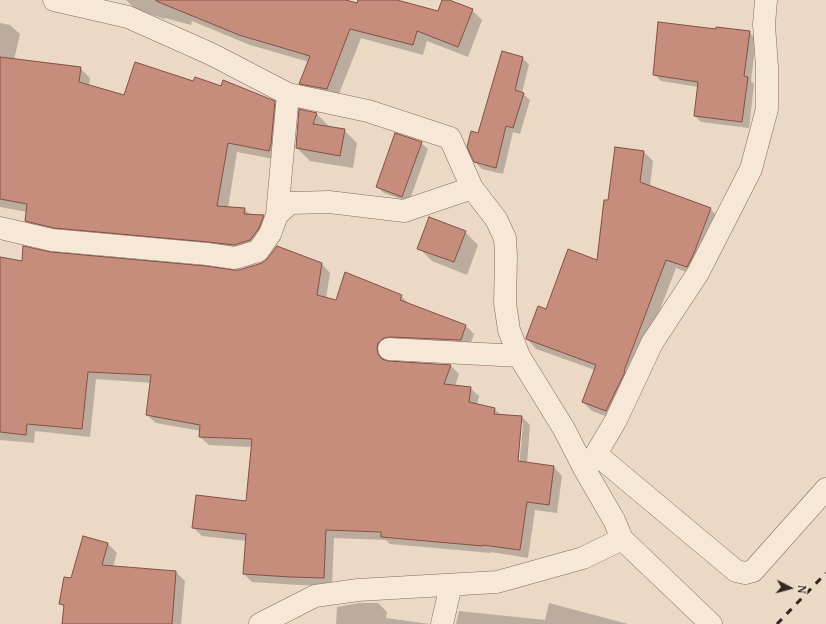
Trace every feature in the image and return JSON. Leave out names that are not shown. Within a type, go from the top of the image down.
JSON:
[{"type":"street","points":[[54,0],[128,17],[211,54],[288,94],[368,110],[450,138],[472,188],[496,219],[505,238],[505,303],[509,330],[519,356],[564,430],[590,462],[736,571],[745,573],[753,571],[826,489]]},
{"type":"street","points":[[590,462],[616,420],[652,343],[698,273],[751,169],[767,109],[767,67],[764,25],[766,0]]},
{"type":"street","points":[[0,228],[52,240],[207,254],[235,258],[258,251],[270,234],[277,215],[288,94]]},
{"type":"street","points":[[277,215],[290,203],[329,202],[404,211],[472,188]]},
{"type":"street","points":[[389,349],[519,356]]},
{"type":"street","points":[[590,462],[622,539],[711,624]]},
{"type":"street","points":[[260,624],[315,596],[358,590],[497,582],[583,558],[622,539]]},
{"type":"street","points":[[442,624],[451,585]]},
{"type":"building","points":[[156,0],[346,0],[357,3],[358,0],[397,0],[438,11],[442,0],[449,0],[473,9],[458,47],[417,31],[413,45],[350,29],[327,89],[299,84],[310,56],[239,35]]},
{"type":"building","points":[[658,22],[716,29],[716,27],[750,31],[744,76],[748,77],[742,122],[694,116],[698,82],[653,75]]},
{"type":"building","points":[[502,51],[523,57],[515,90],[524,93],[513,128],[506,126],[496,168],[474,162],[467,147],[471,131],[478,133]]},
{"type":"building","points":[[0,57],[81,67],[79,82],[124,95],[135,62],[193,81],[195,77],[221,86],[223,80],[275,101],[269,151],[228,143],[217,206],[245,208],[244,214],[264,215],[259,228],[250,240],[234,245],[54,228],[25,221],[27,204],[0,199]]},
{"type":"building","points":[[299,109],[317,113],[313,124],[345,129],[340,156],[296,148]]},
{"type":"building","points":[[395,133],[422,142],[402,197],[376,187]]},
{"type":"building","points":[[615,147],[644,151],[640,182],[711,208],[694,253],[687,267],[666,260],[624,371],[625,372],[606,411],[582,402],[596,365],[526,338],[538,306],[546,309],[568,249],[597,260],[604,200],[608,200]]},
{"type":"building","points":[[429,217],[466,231],[454,262],[417,249]]},
{"type":"building","points":[[23,246],[51,252],[239,270],[262,263],[277,246],[322,263],[317,295],[336,300],[345,272],[402,295],[400,300],[466,325],[461,340],[384,338],[378,343],[378,354],[382,359],[388,361],[451,365],[444,384],[471,387],[469,402],[495,408],[494,414],[522,416],[518,461],[554,466],[549,505],[527,502],[520,550],[483,545],[381,537],[381,532],[326,530],[324,578],[243,574],[246,534],[192,528],[196,495],[246,501],[252,439],[199,437],[200,425],[146,415],[151,375],[88,372],[82,429],[27,424],[26,435],[0,432],[0,257],[22,261]]},
{"type":"building","points":[[83,536],[108,543],[102,565],[176,571],[172,624],[62,624],[64,605],[59,604],[64,577],[71,578]]},
{"type":"railway","points":[[777,624],[826,573]]}]
